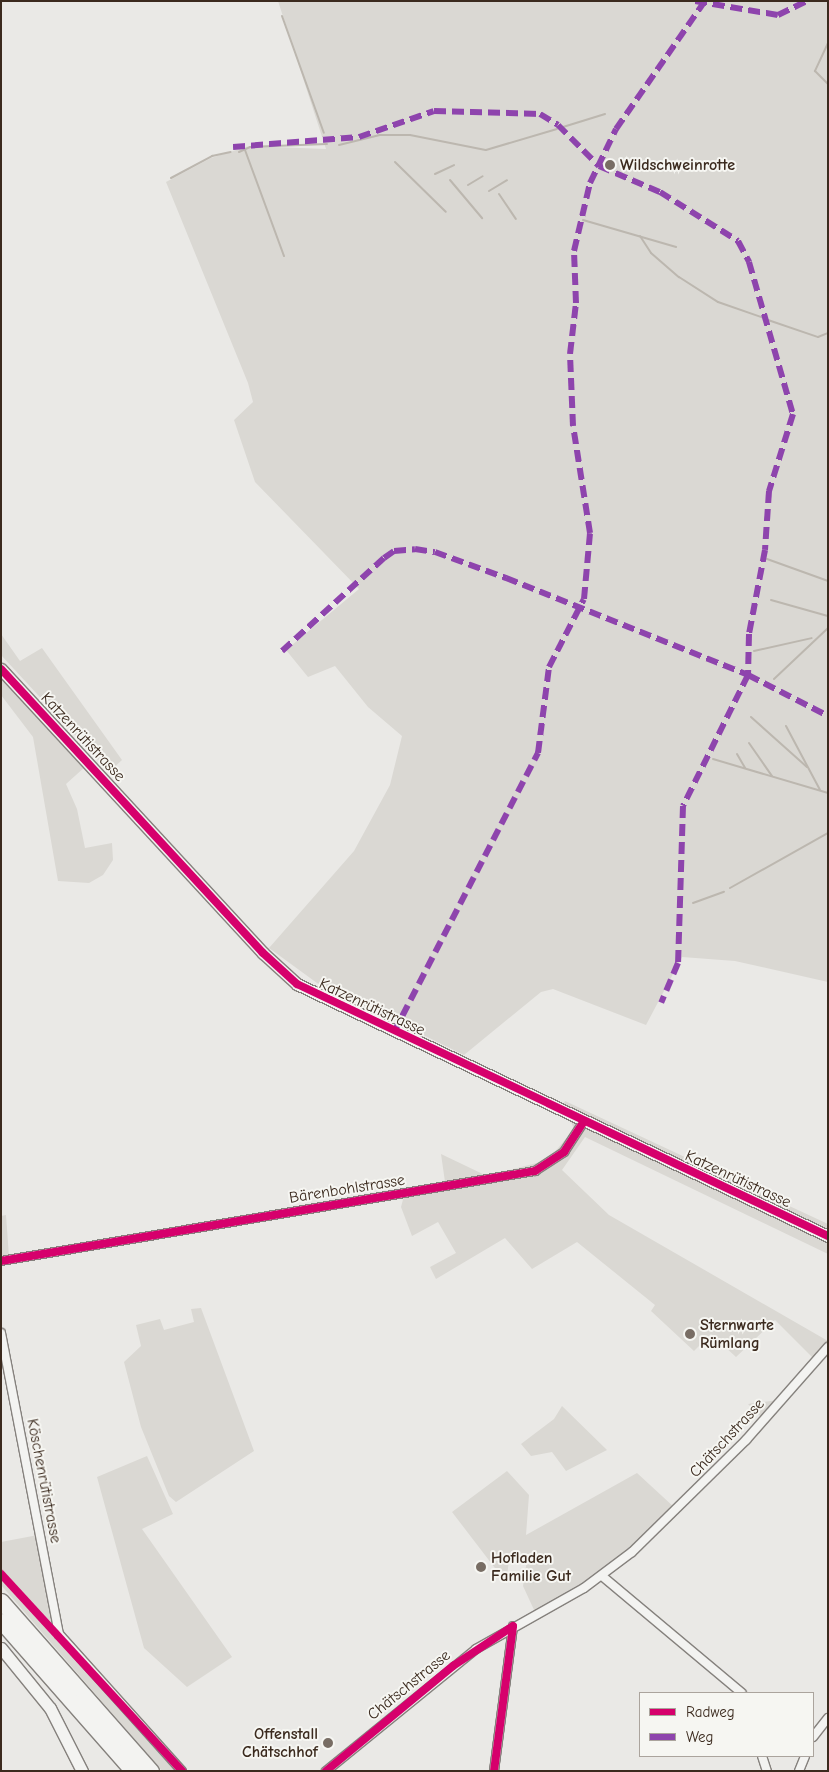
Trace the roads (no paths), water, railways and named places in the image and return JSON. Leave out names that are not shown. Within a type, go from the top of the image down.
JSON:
[{"type":"highway","points":[[1,1601],[151,1771]]},
{"type":"highway","points":[[1,1621],[133,1771]]},
{"type":"street","name":"Katzenrütistrasse","points":[[1,669],[263,953],[297,984],[828,1236]]},
{"type":"street","name":"Bärenbohlstrasse","points":[[1,1261],[92,1243],[535,1171],[564,1152],[584,1121]]},
{"type":"street","name":"Köschenrütistrasse","points":[[1,1333],[59,1634],[182,1771]]},
{"type":"street","name":"Chätschstrasse","points":[[326,1771],[453,1666],[513,1626],[602,1576],[700,1487],[828,1347]]},
{"type":"street","points":[[602,1576],[741,1692]]},
{"type":"street","points":[[494,1771],[513,1626]]},
{"type":"street","points":[[1,1648],[50,1708],[82,1771]]},
{"type":"street","points":[[814,1736],[828,1718]]},
{"type":"street","points":[[762,1757],[767,1771]]},
{"type":"street","points":[[798,1771],[804,1757]]},
{"type":"waterway","points":[[282,16],[324,133]]},
{"type":"waterway","points":[[828,43],[815,71],[828,84]]},
{"type":"waterway","points":[[563,127],[605,114]]},
{"type":"waterway","points":[[339,145],[380,135],[410,135],[486,150],[557,129]]},
{"type":"waterway","points":[[239,152],[250,147],[327,144]]},
{"type":"waterway","points":[[245,150],[284,256]]},
{"type":"waterway","points":[[171,178],[212,156],[231,152]]},
{"type":"waterway","points":[[395,162],[446,212]]},
{"type":"waterway","points":[[435,174],[454,165]]},
{"type":"waterway","points":[[468,185],[483,176]]},
{"type":"waterway","points":[[450,180],[482,218]]},
{"type":"waterway","points":[[489,191],[507,180]]},
{"type":"waterway","points":[[499,194],[516,219]]},
{"type":"waterway","points":[[583,220],[676,247]]},
{"type":"waterway","points":[[640,236],[651,253],[679,277],[718,302],[761,317]]},
{"type":"waterway","points":[[768,320],[818,337],[828,333]]},
{"type":"waterway","points":[[767,559],[828,581]]},
{"type":"waterway","points":[[771,600],[828,616]]},
{"type":"waterway","points":[[774,679],[828,628]]},
{"type":"waterway","points":[[754,651],[812,638]]},
{"type":"waterway","points":[[751,717],[807,767]]},
{"type":"waterway","points":[[786,726],[820,790]]},
{"type":"waterway","points":[[749,743],[772,776]]},
{"type":"waterway","points":[[737,754],[745,768]]},
{"type":"waterway","points":[[713,759],[828,793]]},
{"type":"waterway","points":[[730,888],[828,833]]},
{"type":"waterway","points":[[693,903],[724,892]]},
{"type":"place","name":"Wildschweinrotte","points":[[610,165]]},
{"type":"place","name":"Sternwarte Rümlang","points":[[690,1334]]},
{"type":"place","name":"Hofladen Familie Gut","points":[[481,1567]]},
{"type":"place","name":"Offenstall Chätschhof","points":[[328,1743]]}]
